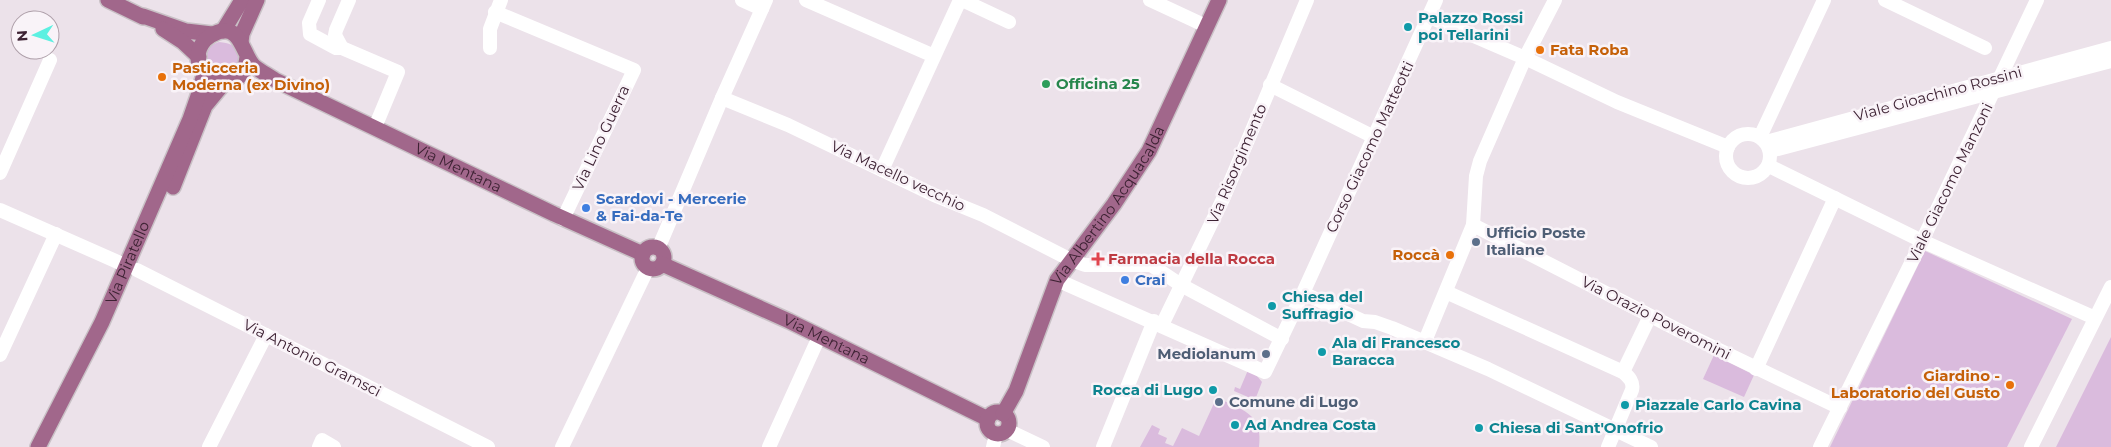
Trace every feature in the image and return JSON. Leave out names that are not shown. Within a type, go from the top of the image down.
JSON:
[{"type":"main road","points":[[108,0],[143,17],[186,31],[236,35],[247,58]]},
{"type":"main road","points":[[199,57],[204,41],[217,32],[242,0]]},
{"type":"main road","points":[[241,42],[242,34],[257,0]]},
{"type":"main road","name":"Via Albertino Acquacalda","points":[[1003,414],[1016,391],[1057,280],[1114,204],[1149,151],[1219,0]]},
{"type":"main road","points":[[142,16],[183,42],[199,57],[204,74],[213,81],[231,80]]},
{"type":"main road","name":"Via Mentana","points":[[247,58],[275,80],[564,219],[736,297],[988,420]]},
{"type":"main road","name":"Via Piratello","points":[[38,447],[132,268],[191,145],[206,106],[231,80],[243,72],[247,58]]},
{"type":"main road","name":"Via Piratello","points":[[47,447],[110,326],[196,104],[204,74]]},
{"type":"main road","name":"Via Mentana","points":[[231,80],[275,80]]},
{"type":"main road","points":[[993,414],[1003,414],[1009,421],[999,437],[989,429],[988,420],[993,414]]},
{"type":"street","points":[[318,0],[309,23],[308,31],[313,36],[336,48],[342,48],[398,72],[378,120]]},
{"type":"street","points":[[342,48],[335,35],[349,0]]},
{"type":"street","points":[[562,447],[653,259],[764,5],[742,0]]},
{"type":"street","points":[[806,0],[934,56]]},
{"type":"street","points":[[882,170],[961,0],[1009,22]]},
{"type":"street","points":[[1150,0],[1206,26]]},
{"type":"street","name":"Via Risorgimento","points":[[1103,447],[1158,323],[1181,285],[1223,199],[1306,0]]},
{"type":"street","name":"Corso Giacomo Matteotti","points":[[1282,339],[1430,17],[1436,0]]},
{"type":"street","points":[[1425,341],[1473,225],[1476,176],[1480,161],[1525,58],[1555,0]]},
{"type":"street","points":[[1765,143],[1753,134],[1738,136],[1728,147],[1727,162],[1730,169],[1741,178],[1754,178],[1765,171],[1768,166],[1765,143],[1824,0]]},
{"type":"street","points":[[1885,0],[1985,48]]},
{"type":"street","name":"Viale Giacomo Manzoni","points":[[1820,447],[1922,241],[2037,0]]},
{"type":"street","points":[[490,48],[490,29],[498,6]]},
{"type":"street","name":"Via Lino Guerra","points":[[498,6],[634,70],[564,219]]},
{"type":"street","points":[[1430,17],[1525,58],[1617,102],[1728,147]]},
{"type":"street","name":"Viale Gioachino Rossini","points":[[1765,143],[2002,76],[2111,48]]},
{"type":"street","points":[[0,173],[50,60]]},
{"type":"street","name":"Viale Gioachino Rossini","points":[[1765,143],[1994,91],[2111,61]]},
{"type":"street","points":[[1270,85],[1374,137]]},
{"type":"street","name":"Via Macello vecchio","points":[[722,98],[983,215],[1071,260],[1085,264],[1151,265],[1181,285],[1282,339]]},
{"type":"street","points":[[1768,166],[1922,241],[2095,318]]},
{"type":"street","points":[[1756,369],[1835,198]]},
{"type":"street","name":"Via Antonio Gramsci","points":[[0,210],[132,268],[488,447]]},
{"type":"street","name":"Via Orazio Poveromini","points":[[1473,225],[1756,369],[1840,408]]},
{"type":"street","points":[[0,355],[56,234]]},
{"type":"street","points":[[1057,280],[1158,323],[1265,372],[1282,339]]},
{"type":"street","points":[[2031,447],[2111,287]]},
{"type":"street","points":[[1446,292],[1623,372],[1633,386],[1608,447]]},
{"type":"street","points":[[1303,293],[1363,321],[1375,322],[1425,341],[1651,447]]},
{"type":"street","points":[[1623,372],[1650,316]]},
{"type":"street","points":[[209,447],[266,334]]},
{"type":"street","points":[[769,447],[819,337]]},
{"type":"street","points":[[999,437],[1042,447]]},
{"type":"shaded area","points":[[219,42],[235,47],[239,59],[238,71],[226,79],[204,69],[207,49]]},
{"type":"shaded area","points":[[1925,251],[2072,319],[2007,447],[1830,447]]},
{"type":"shaded area","points":[[2111,337],[2111,447],[2056,447]]},
{"type":"shaded area","points":[[1714,355],[1754,375],[1744,397],[1703,379]]},
{"type":"shaded area","points":[[1248,370],[1262,382],[1255,400],[1234,391],[1235,387],[1240,389]]},
{"type":"shaded area","points":[[1222,400],[1245,412],[1255,421],[1260,437],[1259,447],[1140,447],[1152,425],[1160,429],[1158,434],[1167,438],[1165,443],[1173,446],[1182,428],[1199,436],[1215,401],[1221,402]]},
{"type":"place","name":"Palazzo Rossi poi Tellarini","points":[[1408,27]]},
{"type":"place","name":"Fata Roba","points":[[1540,50]]},
{"type":"place","name":"Pasticceria Moderna (ex Divino)","points":[[162,77]]},
{"type":"place","name":"Officina 25","points":[[1046,84]]},
{"type":"place","name":"Scardovi - Mercerie & Fai-da-Te","points":[[586,208]]},
{"type":"place","name":"Ufficio Poste Italiane","points":[[1476,242]]},
{"type":"place","name":"Roccà","points":[[1450,255]]},
{"type":"place","name":"Farmacia della Rocca","points":[[1098,259]]},
{"type":"place","name":"Crai","points":[[1125,280]]},
{"type":"place","name":"Chiesa del Suffragio","points":[[1272,306]]},
{"type":"place","name":"Ala di Francesco Baracca","points":[[1322,352]]},
{"type":"place","name":"Mediolanum","points":[[1266,354]]},
{"type":"place","name":"Giardino - Laboratorio del Gusto","points":[[2010,385]]},
{"type":"place","name":"Rocca di Lugo","points":[[1213,390]]},
{"type":"place","name":"Comune di Lugo","points":[[1219,402]]},
{"type":"place","name":"Piazzale Carlo Cavina","points":[[1625,405]]},
{"type":"place","name":"Ad Andrea Costa","points":[[1235,425]]},
{"type":"place","name":"Chiesa di Sant'Onofrio","points":[[1479,428]]}]
